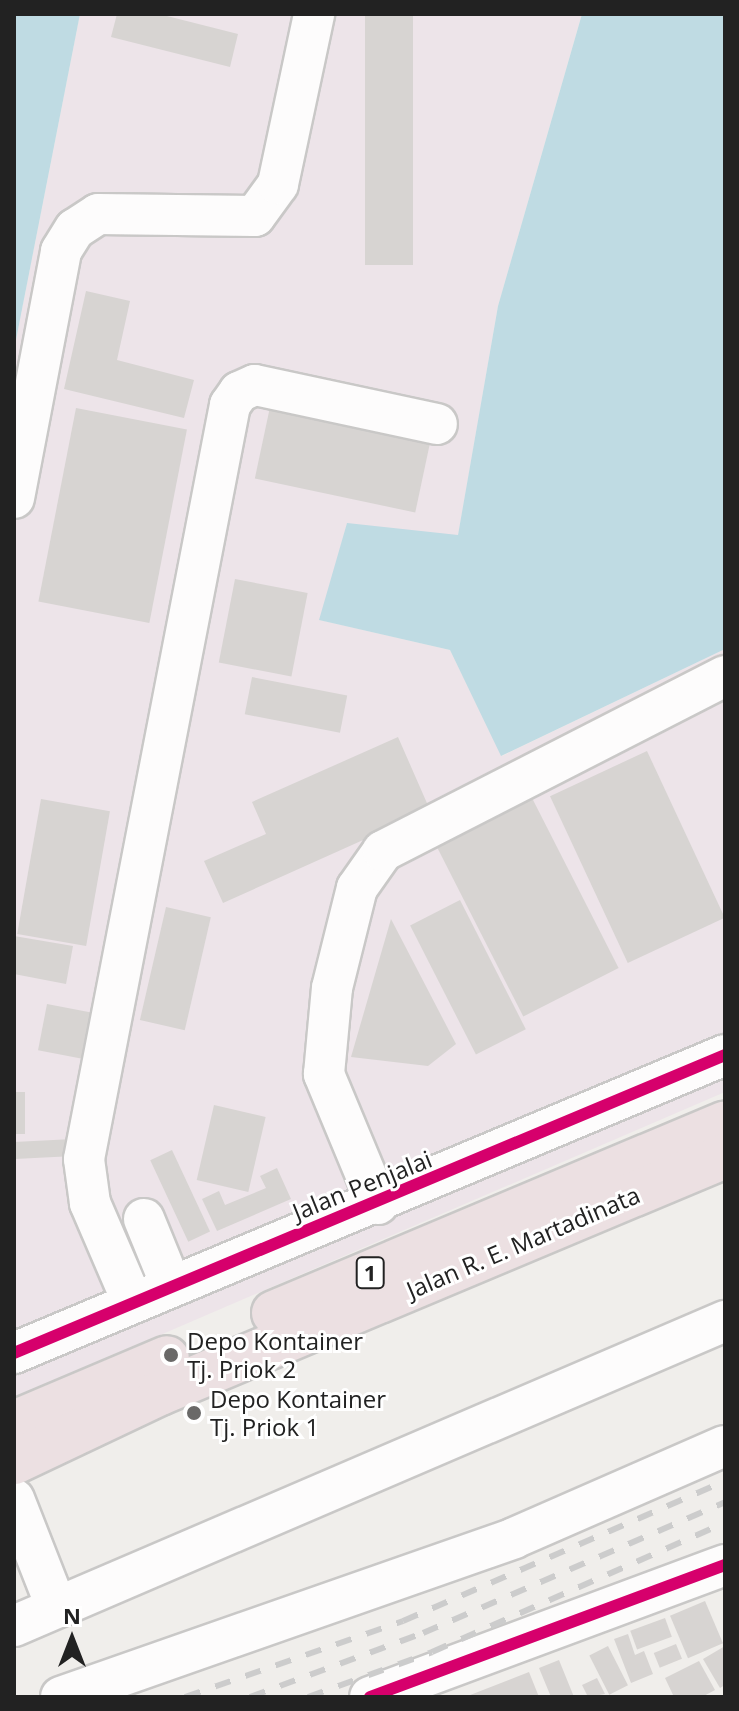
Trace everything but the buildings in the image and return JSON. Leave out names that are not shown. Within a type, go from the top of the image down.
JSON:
[{"type":"highway","name":"Jalan R. E. Martadinata","points":[[14,1423],[725,1123]]},
{"type":"highway","name":"Jalan R. E. Martadinata","points":[[14,1462],[160,1393],[725,1156]]},
{"type":"street","points":[[14,498],[61,251],[75,229],[98,214],[255,216],[278,184],[314,14]]},
{"type":"street","points":[[133,1303],[90,1203],[84,1159],[230,405],[239,392],[255,385],[437,424]]},
{"type":"street","points":[[378,1204],[324,1074],[332,988],[357,888],[383,851],[725,676]]},
{"type":"street","name":"Jalan Penjalai","points":[[14,1353],[171,1285],[378,1204],[725,1055]]},
{"type":"street","points":[[144,1219],[171,1285]]},
{"type":"street","points":[[14,1626],[725,1321]]},
{"type":"street","points":[[61,1697],[514,1538],[725,1446]]},
{"type":"street","points":[[14,1499],[56,1606]]},
{"type":"street","points":[[370,1697],[725,1565]]},
{"type":"shaded area","points":[[80,14],[582,14],[498,306],[458,536],[347,524],[320,620],[450,650],[502,756],[725,649],[725,1092],[14,1398],[14,350]]},
{"type":"water","points":[[14,14],[80,14],[14,350]]},
{"type":"water","points":[[582,14],[725,14],[725,649],[501,756],[450,650],[319,620],[347,523],[458,535],[498,306]]},
{"type":"railway","points":[[185,1697],[403,1621],[725,1481]]},
{"type":"railway","points":[[250,1697],[423,1633],[725,1502]]},
{"type":"railway","points":[[308,1697],[432,1652],[725,1523]]},
{"type":"cycle path","points":[[14,1353],[725,1055]]},
{"type":"cycle path","points":[[370,1697],[725,1565]]},
{"type":"place","name":"Depo Kontainer Tj. Priok 2","points":[[171,1355]]},
{"type":"place","name":"Depo Kontainer Tj. Priok 1","points":[[194,1413]]}]
